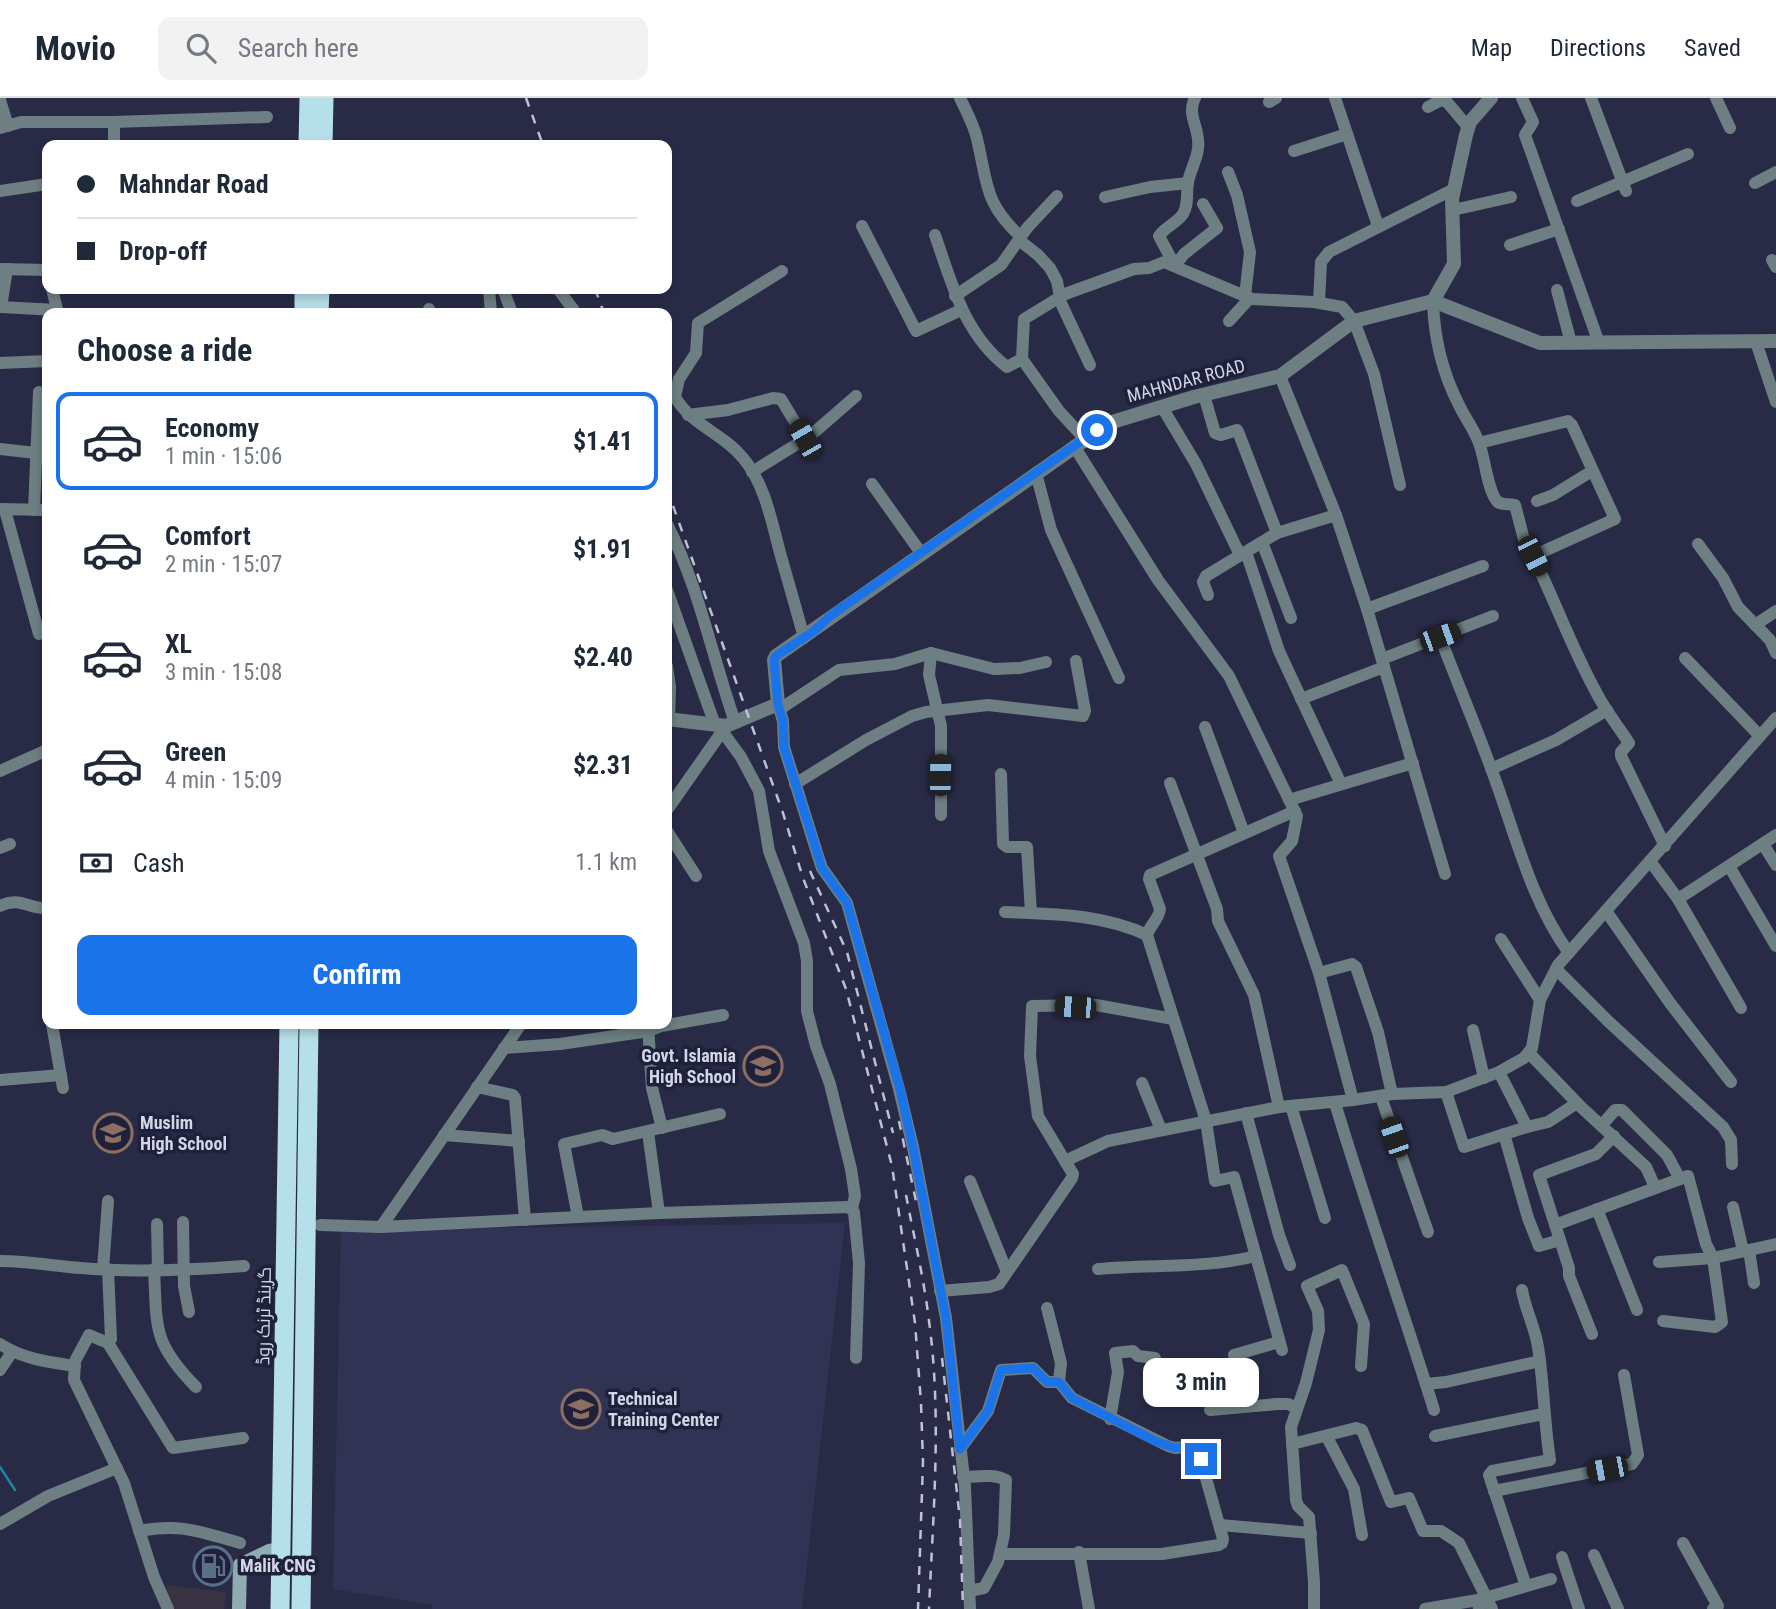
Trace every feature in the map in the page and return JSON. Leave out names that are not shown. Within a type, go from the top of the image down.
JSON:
[{"type":"highway","points":[[308,140],[309,98]]},
{"type":"highway","points":[[323,140],[324,98]]},
{"type":"highway","name":"گرینڈ ٹرنک روڈ","points":[[280,1609],[289,1029]]},
{"type":"highway","points":[[301,1609],[309,1029]]},
{"type":"main road","points":[[239,1609],[240,1565],[269,1551],[282,1549]]},
{"type":"street","points":[[960,98],[977,136],[988,193],[1005,222],[1046,262],[1057,281],[1060,297],[1090,365]]},
{"type":"street","points":[[1175,266],[1158,236],[1183,214],[1187,204],[1188,183],[1199,143],[1191,111],[1195,98]]},
{"type":"street","points":[[1335,98],[1378,226]]},
{"type":"street","points":[[1491,98],[1468,127],[1454,189],[1454,264],[1433,301],[1436,333],[1447,379],[1479,443],[1494,498],[1502,504],[1515,505],[1527,547],[1575,652],[1597,695],[1629,743],[1621,757],[1665,846]]},
{"type":"street","points":[[1522,98],[1533,122],[1525,135],[1599,343]]},
{"type":"street","points":[[1591,98],[1624,187]]},
{"type":"street","points":[[1716,98],[1730,128]]},
{"type":"street","points":[[0,100],[4,127],[21,122],[267,117]]},
{"type":"street","points":[[1428,107],[1441,100],[1447,102],[1468,127]]},
{"type":"street","points":[[114,122],[114,140]]},
{"type":"street","points":[[1294,151],[1346,134]]},
{"type":"street","points":[[1577,201],[1624,187],[1688,154]]},
{"type":"street","points":[[1228,172],[1237,195],[1250,252],[1247,297],[1229,321]]},
{"type":"street","points":[[1755,183],[1776,172]]},
{"type":"street","points":[[1105,197],[1150,187],[1188,183]]},
{"type":"street","points":[[0,191],[42,185]]},
{"type":"street","points":[[1319,303],[1323,258],[1334,248],[1454,189]]},
{"type":"street","points":[[956,296],[1001,265],[1057,196]]},
{"type":"street","points":[[1452,210],[1511,197]]},
{"type":"street","points":[[1175,266],[1184,254],[1217,228],[1203,204]]},
{"type":"street","points":[[862,226],[916,331],[961,310]]},
{"type":"street","points":[[1510,245],[1559,229]]},
{"type":"street","points":[[935,235],[961,310],[993,356],[1007,367],[1022,359]]},
{"type":"street","points":[[1353,1100],[1319,973],[1279,856],[1292,841],[1297,816],[1229,676],[1158,580],[1079,442],[1022,359],[1024,319],[1060,297],[1160,262],[1247,297],[1342,307],[1354,321],[1374,374],[1400,485]]},
{"type":"street","points":[[42,270],[3,269],[1,307],[42,311]]},
{"type":"street","points":[[782,271],[698,323],[696,353],[679,379],[676,397],[688,415],[725,441],[741,456],[752,472],[767,506],[804,638]]},
{"type":"street","points":[[1556,290],[1571,343]]},
{"type":"street","points":[[1433,301],[1540,343],[1776,341]]},
{"type":"street","name":"MAHNDAR ROAD","points":[[779,707],[774,660],[776,656],[1109,423],[1280,376],[1354,321],[1433,301]]},
{"type":"street","points":[[1756,342],[1776,402]]},
{"type":"street","points":[[0,363],[42,361]]},
{"type":"street","points":[[1280,376],[1336,515],[1367,608],[1445,874]]},
{"type":"street","points":[[39,392],[36,453],[41,510],[2,510],[39,634]]},
{"type":"street","points":[[1204,395],[1215,433],[1221,435],[1237,430],[1277,533]]},
{"type":"street","points":[[752,472],[805,439],[856,396]]},
{"type":"street","points":[[688,415],[728,410],[781,398],[805,439]]},
{"type":"street","points":[[1162,407],[1196,464],[1243,554],[1279,651],[1341,784]]},
{"type":"street","points":[[1479,443],[1568,421],[1615,519],[1533,556]]},
{"type":"street","points":[[0,449],[36,453]]},
{"type":"street","points":[[1537,501],[1553,495],[1591,471]]},
{"type":"street","points":[[1036,473],[1051,530],[1119,678]]},
{"type":"street","points":[[872,484],[921,553]]},
{"type":"street","points":[[1208,595],[1203,582],[1206,576],[1277,533],[1336,515]]},
{"type":"street","points":[[672,535],[702,613],[725,726],[672,801]]},
{"type":"street","points":[[1262,542],[1291,618]]},
{"type":"street","points":[[1698,544],[1726,583],[1738,607],[1770,640],[1776,653]]},
{"type":"street","points":[[1367,608],[1483,566]]},
{"type":"street","points":[[672,602],[725,726],[759,791],[769,851],[804,943],[807,961],[807,1011],[830,1084],[855,1196],[852,1208],[859,1262],[856,1358]]},
{"type":"street","points":[[1755,625],[1776,611]]},
{"type":"street","points":[[1301,699],[1440,637],[1493,617]]},
{"type":"street","points":[[1440,637],[1542,908],[1569,953]]},
{"type":"street","points":[[672,719],[725,726],[779,707],[839,670],[895,664],[931,653],[993,670],[1046,662]]},
{"type":"street","points":[[931,653],[929,675],[941,726],[941,815]]},
{"type":"street","points":[[1685,659],[1760,736]]},
{"type":"street","points":[[795,783],[898,723],[917,714],[938,709],[988,705],[1083,716],[1085,710],[1076,662]]},
{"type":"street","points":[[779,707],[783,721],[784,747],[822,868],[847,903],[900,1089],[913,1147],[946,1318],[963,1477],[970,1609]]},
{"type":"street","points":[[1491,769],[1556,740],[1607,710]]},
{"type":"street","points":[[1065,1161],[1108,1140],[1285,1107],[1446,1092],[1499,1072],[1529,1053],[1535,1037],[1540,1000],[1556,969],[1776,718]]},
{"type":"street","points":[[1205,727],[1244,833]]},
{"type":"street","points":[[0,771],[42,752]]},
{"type":"street","points":[[1234,1355],[1280,1346],[1234,1177],[1215,1181],[1206,1121],[1147,935],[1150,925],[1160,914],[1149,878],[1150,875],[1244,833],[1292,806],[1341,784],[1413,763]]},
{"type":"street","points":[[1001,774],[1003,844],[1007,847],[1027,847],[1031,913]]},
{"type":"street","points":[[1170,783],[1217,909],[1218,921],[1254,995],[1285,1107],[1325,1218]]},
{"type":"street","points":[[1678,899],[1776,835]]},
{"type":"street","points":[[672,839],[696,876]]},
{"type":"street","points":[[1763,844],[1776,865]]},
{"type":"street","points":[[1650,861],[1678,899],[1741,1008]]},
{"type":"street","points":[[1729,866],[1776,946]]},
{"type":"street","points":[[0,906],[18,901],[42,909]]},
{"type":"street","points":[[1606,911],[1670,1003],[1731,1082]]},
{"type":"street","points":[[1005,912],[1091,918],[1129,926],[1147,935]]},
{"type":"street","points":[[1501,939],[1540,1000]]},
{"type":"street","points":[[1319,973],[1352,964],[1356,967],[1378,1032],[1386,1096],[1428,1232]]},
{"type":"street","points":[[1556,969],[1723,1127],[1731,1140],[1732,1164]]},
{"type":"street","points":[[940,1291],[999,1284],[1072,1178],[1073,1174],[1038,1116],[1030,1056],[1032,1006],[1096,1005],[1173,1019]]},
{"type":"street","points":[[672,1023],[723,1015]]},
{"type":"street","points":[[0,1080],[62,1081],[53,1029]]},
{"type":"street","points":[[381,1227],[518,1029]]},
{"type":"street","points":[[505,1048],[560,1044],[638,1029]]},
{"type":"street","points":[[648,1029],[652,1088],[662,1128]]},
{"type":"street","points":[[1473,1030],[1484,1078]]},
{"type":"street","points":[[1529,1053],[1577,1103],[1646,1167],[1655,1187]]},
{"type":"street","points":[[1499,1072],[1527,1127]]},
{"type":"street","points":[[1142,1083],[1161,1130]]},
{"type":"street","points":[[477,1087],[513,1095],[515,1098],[525,1220]]},
{"type":"street","points":[[1446,1092],[1464,1147],[1527,1127],[1542,1125],[1577,1103]]},
{"type":"street","points":[[1335,1102],[1356,1175],[1389,1266],[1434,1410]]},
{"type":"street","points":[[1602,1125],[1617,1109],[1622,1110],[1667,1155],[1680,1179]]},
{"type":"street","points":[[1246,1113],[1279,1235],[1290,1265]]},
{"type":"street","points":[[578,1217],[564,1144],[602,1135],[613,1139],[720,1114]]},
{"type":"street","points":[[649,1132],[659,1213]]},
{"type":"street","points":[[1504,1134],[1528,1218],[1539,1246],[1560,1240]]},
{"type":"street","points":[[444,1135],[519,1141]]},
{"type":"street","points":[[1592,1334],[1569,1276],[1569,1268],[1539,1175],[1596,1154],[1614,1136]]},
{"type":"street","points":[[1555,1225],[1688,1176],[1706,1244],[1713,1258],[1722,1324],[1715,1327],[1663,1321]]},
{"type":"street","points":[[970,1181],[1007,1272]]},
{"type":"street","points":[[108,1201],[106,1269],[111,1339],[108,1343]]},
{"type":"street","points":[[1733,1207],[1754,1283]]},
{"type":"street","points":[[320,1225],[381,1227],[659,1213],[852,1208]]},
{"type":"street","points":[[1597,1209],[1637,1310]]},
{"type":"street","points":[[183,1222],[184,1269],[189,1312]]},
{"type":"street","points":[[157,1224],[157,1329],[175,1365],[196,1387]]},
{"type":"street","points":[[1659,1262],[1713,1258],[1776,1244]]},
{"type":"street","points":[[1098,1269],[1236,1261],[1256,1256]]},
{"type":"street","points":[[0,1261],[106,1269],[244,1266]]},
{"type":"street","points":[[1314,1609],[1309,1517],[1296,1500],[1296,1468],[1291,1427],[1306,1383],[1318,1330],[1318,1311],[1307,1286],[1342,1270],[1364,1324],[1361,1366]]},
{"type":"street","points":[[1522,1290],[1540,1361],[1543,1413],[1550,1460],[1492,1471],[1489,1475],[1525,1586]]},
{"type":"street","points":[[1000,1554],[1162,1554],[1222,1543],[1220,1525],[1197,1446],[1168,1446],[1072,1398],[1059,1382],[1061,1363],[1047,1308]]},
{"type":"street","points":[[168,1609],[154,1577],[117,1468],[74,1380],[75,1361],[89,1335],[108,1343],[173,1448],[243,1438]]},
{"type":"street","points":[[0,1344],[12,1352],[45,1362],[75,1366]]},
{"type":"street","points":[[1110,1419],[1118,1372],[1115,1353],[1133,1351],[1138,1356],[1155,1358]]},
{"type":"street","points":[[0,1370],[12,1352]]},
{"type":"street","points":[[1426,1384],[1540,1361]]},
{"type":"street","points":[[960,1449],[988,1411],[1001,1370],[1033,1368],[1047,1382],[1059,1382]]},
{"type":"street","points":[[1494,1491],[1632,1464],[1636,1461],[1638,1455],[1624,1375]]},
{"type":"street","points":[[1210,1409],[1284,1404],[1297,1408]]},
{"type":"street","points":[[1435,1436],[1543,1413]]},
{"type":"street","points":[[1292,1444],[1356,1428],[1362,1430],[1391,1502],[1409,1498],[1423,1531],[1441,1531],[1459,1544],[1484,1604]]},
{"type":"street","points":[[1327,1437],[1354,1489],[1362,1535]]},
{"type":"street","points":[[0,1524],[41,1500],[117,1468]]},
{"type":"street","points":[[963,1477],[990,1476],[1006,1480],[1004,1535],[1000,1554],[985,1588],[969,1591]]},
{"type":"street","points":[[1220,1525],[1311,1533]]},
{"type":"street","points":[[139,1531],[158,1527],[184,1527],[240,1543]]},
{"type":"street","points":[[1683,1543],[1718,1606],[1713,1609]]},
{"type":"street","points":[[1079,1552],[1088,1609]]},
{"type":"street","points":[[1594,1555],[1618,1609]]},
{"type":"street","points":[[1562,1557],[1579,1609]]},
{"type":"street","points":[[1425,1609],[1484,1604],[1525,1586],[1551,1579]]},
{"type":"shaded area","name":"Technical Training Center","points":[[845,1223],[802,1609],[432,1609],[432,1605],[333,1589],[341,1230]]},
{"type":"shaded area","points":[[167,1585],[226,1592],[224,1609],[166,1609]]},
{"type":"waterway","points":[[0,1467],[15,1490]]},
{"type":"railway","points":[[526,98],[541,140]]},
{"type":"railway","points":[[597,294],[602,308]]},
{"type":"railway","points":[[672,503],[783,813],[803,878],[846,989],[892,1166],[915,1323],[921,1403],[923,1462],[918,1609]]},
{"type":"railway","points":[[810,871],[847,952],[893,1133]]},
{"type":"railway","points":[[899,1121],[917,1206]]},
{"type":"railway","points":[[906,1195],[922,1274],[933,1357],[936,1429],[929,1609]]},
{"type":"railway","points":[[942,1358],[960,1520],[963,1609]]},
{"type":"place","name":"Govt. Islamia High School","points":[[763,1066]]},
{"type":"place","name":"Muslim High School","points":[[113,1133]]},
{"type":"place","name":"Technical Training Center","points":[[581,1409]]},
{"type":"place","name":"Malik CNG","points":[[213,1566]]},
{"type":"route","points":[[1097,430],[776,656],[774,660],[778,704],[783,721],[784,747],[818,856],[822,868],[847,903],[900,1089],[946,1318],[960,1449],[988,1411],[1001,1370],[1033,1368],[1047,1382],[1059,1382],[1072,1398],[1121,1425],[1175,1448],[1197,1446],[1201,1459]]}]
